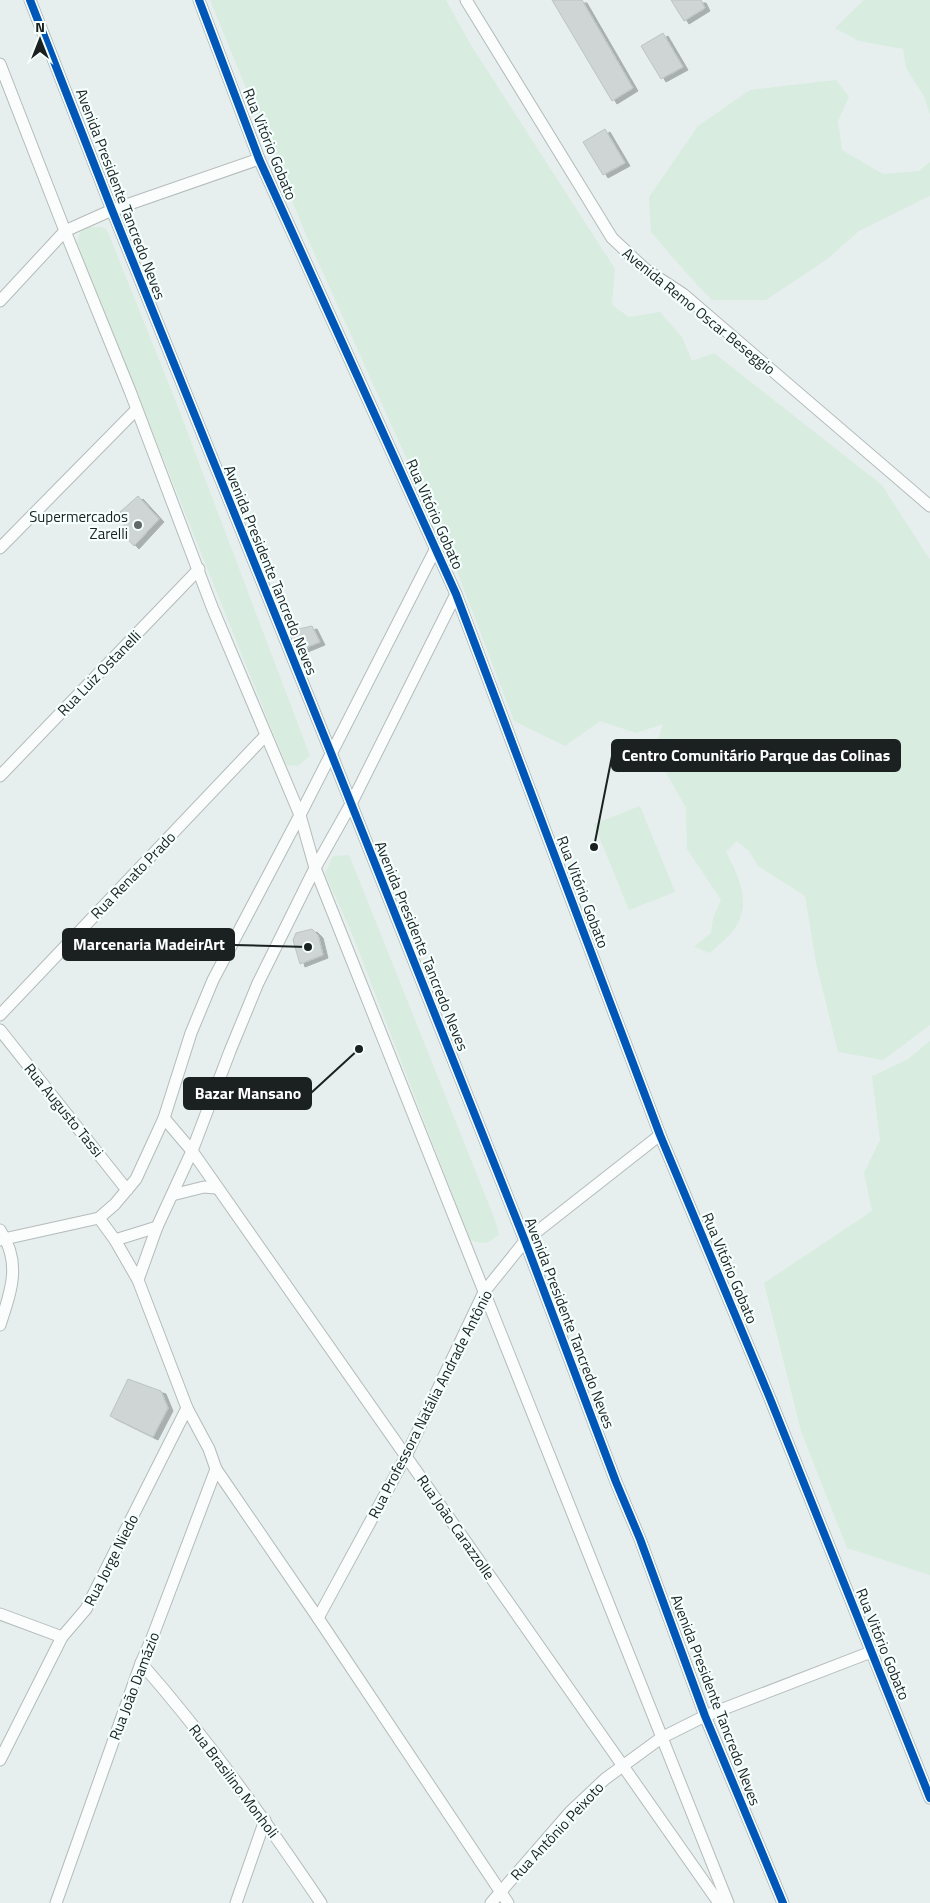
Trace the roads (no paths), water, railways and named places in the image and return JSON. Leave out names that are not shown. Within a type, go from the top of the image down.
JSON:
[{"type":"street","name":"Avenida Presidente Tancredo Neves","points":[[30,0],[112,210],[525,1241],[706,1716],[783,1903]]},
{"type":"street","name":"Rua Vitório Gobato","points":[[199,0],[259,158],[456,594],[660,1135],[769,1396],[930,1798]]},
{"type":"street","name":"Avenida Remo Oscar Beseggio","points":[[466,0],[612,238],[645,269],[683,294],[930,506]]},
{"type":"street","points":[[0,65],[130,391],[212,607],[260,716],[266,735],[300,815],[315,868],[728,1903]]},
{"type":"street","points":[[0,301],[65,231],[112,210],[259,158]]},
{"type":"street","points":[[0,548],[136,410]]},
{"type":"street","points":[[0,1325],[11,1291],[14,1271],[2,1236],[98,1218],[136,1179],[164,1118],[191,1033],[213,980],[300,815],[436,548]]},
{"type":"street","name":"Rua Luiz Ostanelli","points":[[0,776],[199,569]]},
{"type":"street","points":[[138,1280],[157,1227],[192,1151],[258,983],[315,868],[351,804],[456,594]]},
{"type":"street","name":"Rua Renato Prado","points":[[0,1014],[266,735]]},
{"type":"street","name":"Rua Augusto Tassi","points":[[0,1030],[127,1190]]},
{"type":"street","name":"Rua João Carazzolle","points":[[164,1118],[192,1151],[216,1188],[719,1903]]},
{"type":"street","name":"Rua Professora Natália Andrade Antônio","points":[[318,1618],[406,1456],[484,1292],[525,1241],[660,1135]]},
{"type":"street","points":[[172,1195],[204,1187],[216,1188]]},
{"type":"street","points":[[98,1218],[115,1240],[138,1280],[187,1408],[209,1449],[216,1470],[318,1618],[508,1903]]},
{"type":"street","points":[[115,1240],[157,1227]]},
{"type":"street","name":"Rua Jorge Niedo","points":[[0,1760],[62,1636],[86,1609],[187,1408]]},
{"type":"street","name":"Rua João Damázio","points":[[56,1903],[141,1663],[216,1470]]},
{"type":"street","points":[[0,1614],[62,1636]]},
{"type":"street","name":"Rua Antônio Peixoto","points":[[491,1903],[570,1812],[605,1779],[661,1738],[706,1716],[871,1652]]},
{"type":"street","name":"Rua Brasilino Monholi","points":[[141,1663],[175,1702],[265,1820],[321,1903]]},
{"type":"street","points":[[236,1903],[265,1820]]},
{"type":"place","name":"Supermercados Zarelli","points":[[138,525]]},
{"type":"place","name":"Centro Comunitário Parque das Colinas","points":[[594,847]]},
{"type":"place","name":"Marcenaria MadeirArt","points":[[308,947]]},
{"type":"place","name":"Bazar Mansano","points":[[359,1049]]}]
